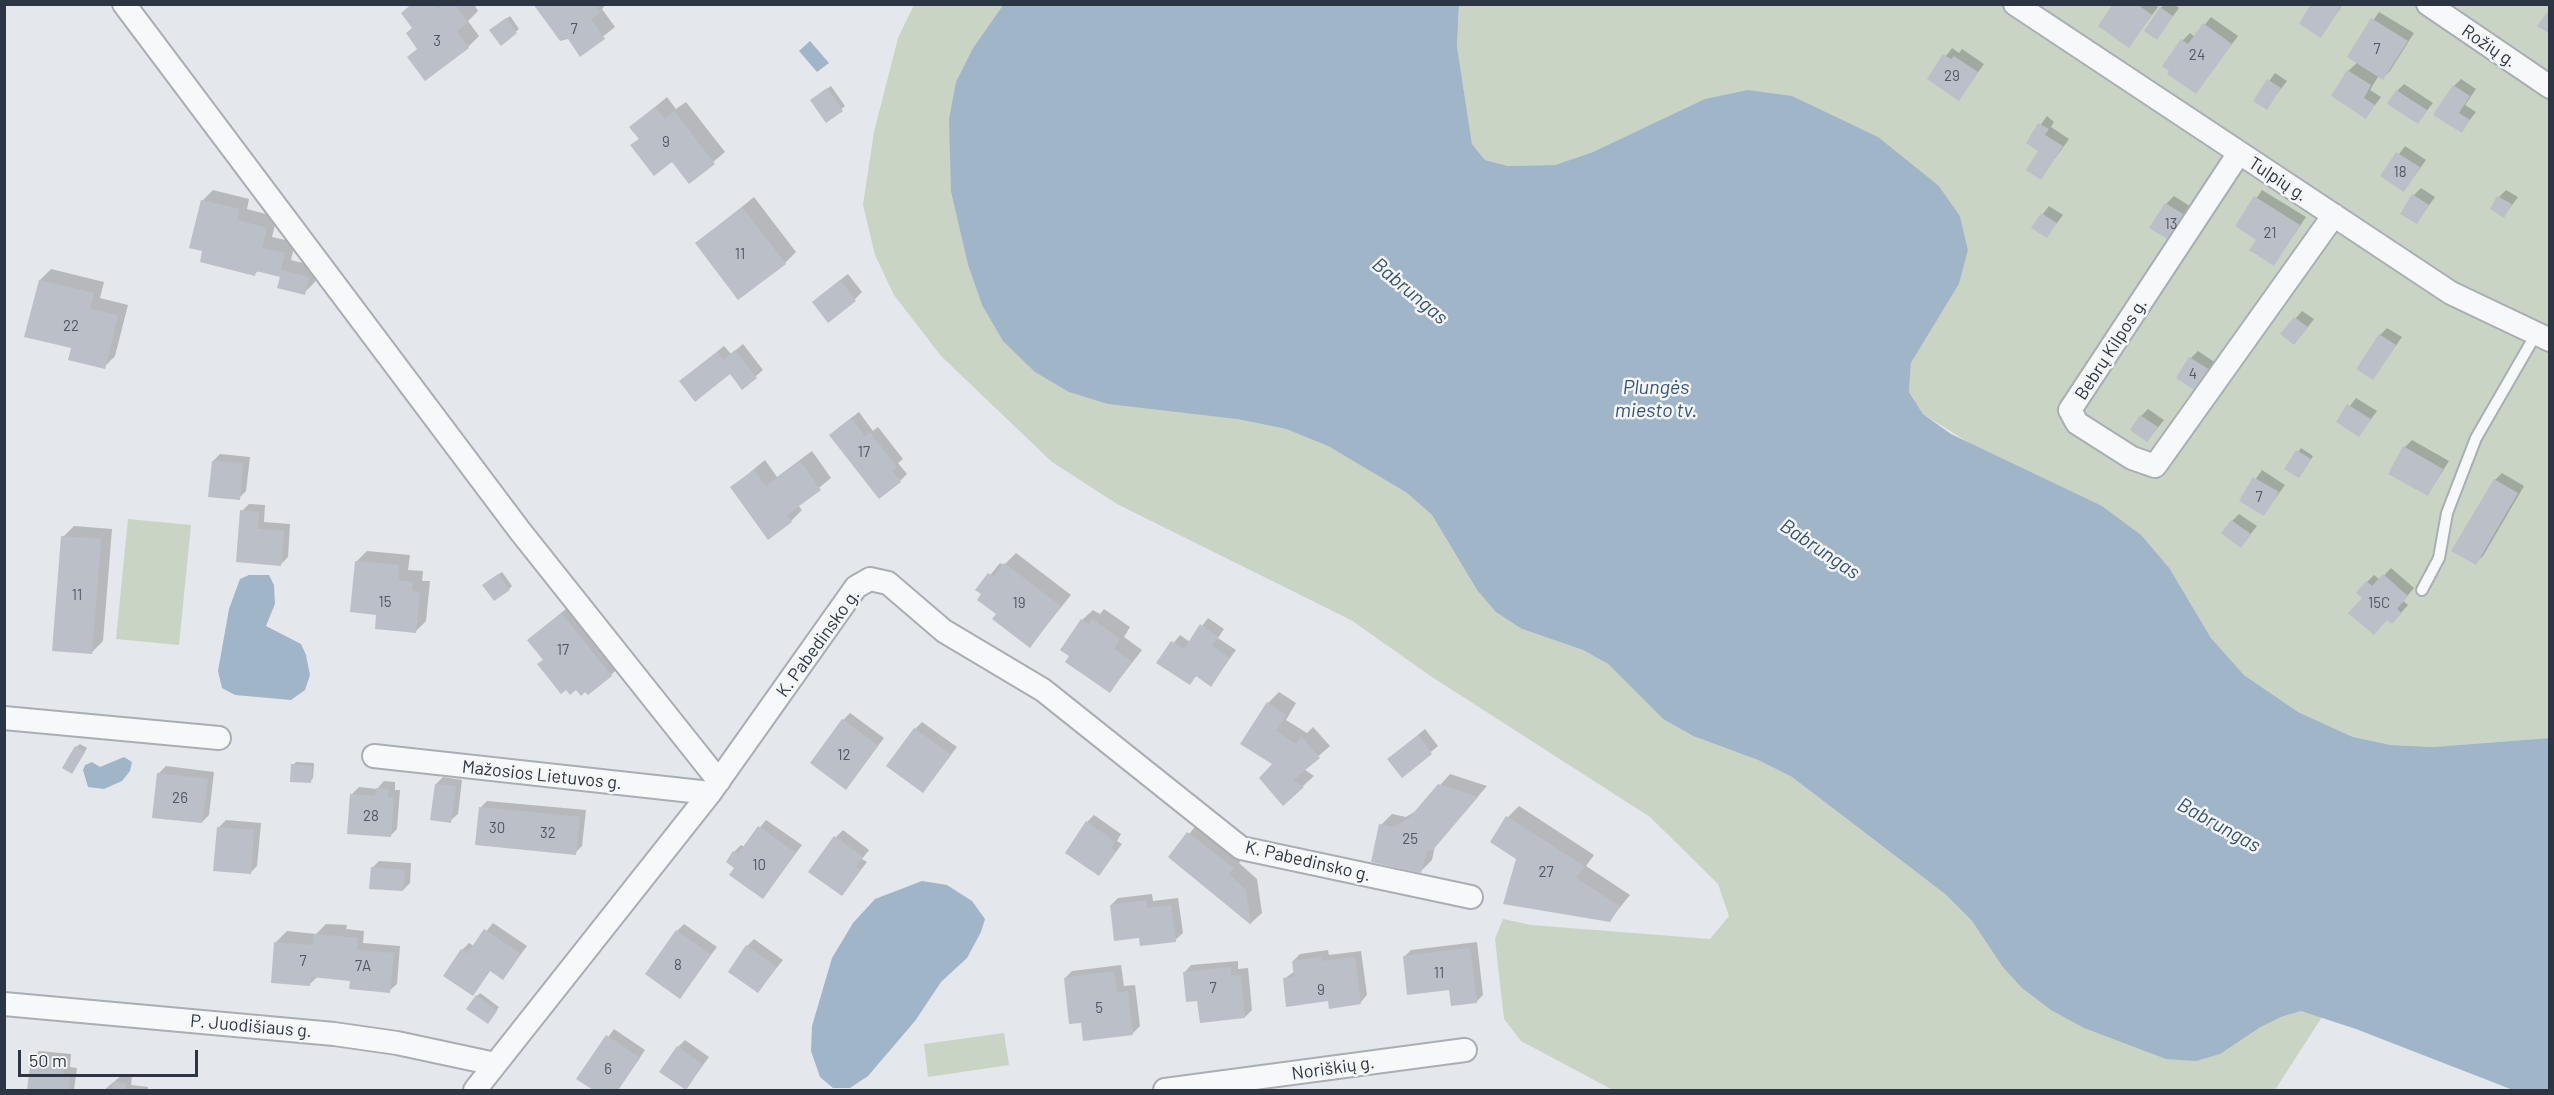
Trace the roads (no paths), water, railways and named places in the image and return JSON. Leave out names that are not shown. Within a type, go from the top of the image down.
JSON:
[{"type":"street","points":[[124,4],[715,787]]},
{"type":"street","name":"Tulpių g.","points":[[2015,4],[2451,293],[2546,337]]},
{"type":"street","name":"Rožių g.","points":[[2428,4],[2550,87]]},
{"type":"street","name":"Bebrų Kilpos g.","points":[[2240,153],[2070,410],[2077,423],[2132,459],[2155,466],[2334,216]]},
{"type":"street","name":"K. Pabedinsko g.","points":[[474,1090],[715,787],[856,587],[870,579],[888,583],[944,631],[1043,690],[1241,848],[1471,897]]},
{"type":"street","points":[[4,718],[219,738]]},
{"type":"street","name":"Mažosios Lietuvos g.","points":[[374,756],[715,787]]},
{"type":"street","name":"P. Juodišiaus g.","points":[[4,1004],[334,1034],[408,1045],[495,1064]]},
{"type":"street","name":"Noriškių g.","points":[[1165,1090],[1465,1050]]},
{"type":"lane","points":[[2422,590],[2439,558],[2447,513],[2476,438],[2546,337]]},
{"type":"water","name":"Plungės miesto tv.","points":[[1003,5],[1459,5],[1457,46],[1472,144],[1485,160],[1508,166],[1555,165],[1593,152],[1705,99],[1748,90],[1792,96],[1878,137],[1939,186],[1960,216],[1968,250],[1959,284],[1911,363],[1909,392],[1923,414],[1951,434],[2102,506],[2141,535],[2170,569],[2211,638],[2244,675],[2298,712],[2353,737],[2391,745],[2433,747],[2549,738],[2549,1090],[2513,1090],[2356,1029],[2301,1011],[2281,1017],[2259,1028],[2220,1054],[2196,1061],[2166,1059],[2084,1028],[2051,1010],[2022,988],[2002,966],[1972,921],[1945,894],[1792,777],[1758,760],[1693,736],[1663,719],[1608,664],[1583,650],[1522,629],[1496,612],[1477,590],[1432,515],[1407,493],[1328,446],[1286,429],[1237,419],[1108,404],[1069,392],[1035,372],[1003,341],[982,305],[968,265],[951,192],[949,119],[956,82],[973,48]]},
{"type":"water","points":[[810,41],[829,63],[817,72],[799,51]]},
{"type":"water","points":[[249,575],[269,575],[274,585],[275,604],[266,626],[301,644],[306,655],[310,675],[305,690],[291,700],[235,695],[222,688],[218,671],[229,609],[240,579]]},
{"type":"water","points":[[124,757],[132,762],[130,771],[122,781],[104,789],[88,787],[83,770],[85,765],[92,762],[100,767]]},
{"type":"water","points":[[922,881],[947,885],[972,901],[985,919],[981,932],[967,958],[941,982],[915,1021],[868,1076],[850,1088],[833,1088],[820,1077],[811,1051],[812,1026],[832,958],[853,923],[875,899]]},
{"type":"water label","name":"Babrungas","points":[[1410,291]]},
{"type":"water label","name":"Babrungas","points":[[1820,549]]},
{"type":"water label","name":"Babrungas","points":[[2219,825]]}]
